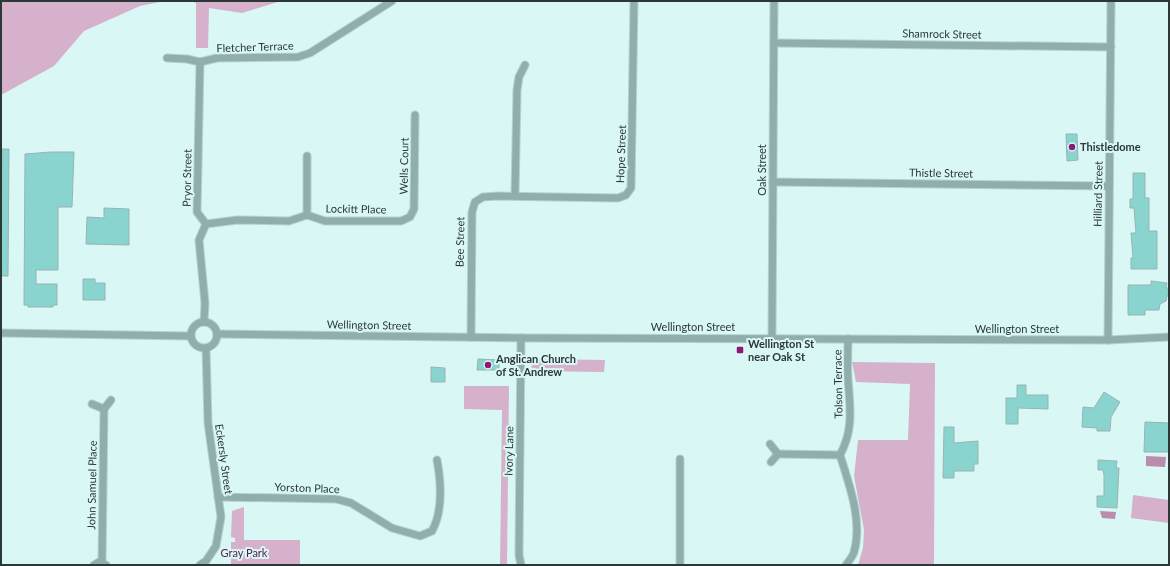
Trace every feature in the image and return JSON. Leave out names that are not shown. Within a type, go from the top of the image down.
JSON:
[{"type":"street","name":"Fletcher Terrace","points":[[200,62],[217,58],[298,57],[310,53],[392,1]]},
{"type":"street","name":"Hope Street","points":[[516,196],[618,198],[626,195],[629,191],[632,179],[634,1]]},
{"type":"street","name":"Oak Street","points":[[772,338],[774,1]]},
{"type":"street","name":"Hilliard Street","points":[[1108,340],[1111,1]]},
{"type":"street","name":"Shamrock Street","points":[[774,43],[1111,47]]},
{"type":"street","points":[[167,58],[187,59],[200,62]]},
{"type":"street","name":"Pryor Street","points":[[200,62],[197,212],[206,224]]},
{"type":"street","points":[[516,196],[517,90],[519,77],[525,66]]},
{"type":"street","name":"Wells Court","points":[[410,217],[414,209],[415,114]]},
{"type":"street","points":[[204,322],[205,303],[199,240],[206,224],[237,220],[289,221],[307,215],[307,156]]},
{"type":"street","name":"Thistle Street","points":[[773,182],[1109,186]]},
{"type":"street","name":"Bee Street","points":[[471,337],[473,205],[483,197],[516,196]]},
{"type":"street","name":"Lockitt Place","points":[[307,215],[325,221],[401,221],[410,217]]},
{"type":"street","points":[[204,322],[213,326],[217,334],[214,344],[206,348],[195,345],[190,336],[194,325],[204,322]]},
{"type":"street","points":[[1,333],[190,336]]},
{"type":"street","name":"Wellington Street","points":[[217,334],[521,338],[1108,340],[1169,337]]},
{"type":"street","name":"Ivory Lane","points":[[521,338],[519,548],[521,565]]},
{"type":"street","name":"Tolson Terrace","points":[[840,455],[848,441],[851,409],[848,378],[848,339]]},
{"type":"street","name":"Eckersly Street","points":[[205,564],[216,546],[220,534],[221,517],[208,423],[206,348]]},
{"type":"street","points":[[92,404],[104,409],[111,400]]},
{"type":"street","name":"John Samuel Place","points":[[104,409],[104,563]]},
{"type":"street","points":[[770,444],[778,454]]},
{"type":"street","points":[[771,462],[778,454],[840,455],[848,480],[857,526],[854,552],[846,565]]},
{"type":"street","points":[[680,459],[680,565]]},
{"type":"street","name":"Yorston Place","points":[[218,497],[336,499],[352,503],[392,528],[420,536],[432,531],[438,521],[440,476],[437,460]]},
{"type":"street","points":[[94,565],[104,563]]},
{"type":"green space","points":[[1,1],[165,1],[140,6],[84,31],[54,66],[1,95]]},
{"type":"green space","points":[[191,1],[281,1],[242,13],[209,8],[208,48],[196,48],[196,3]]},
{"type":"green space","points":[[539,359],[605,360],[604,372],[531,371],[532,363]]},
{"type":"green space","points":[[852,362],[935,363],[934,565],[858,565],[863,548],[864,530],[854,476],[858,440],[908,440],[910,384],[856,382]]},
{"type":"green space","points":[[464,386],[509,386],[507,565],[500,565],[502,410],[464,409]]},
{"type":"green space","points":[[1133,495],[1169,500],[1169,523],[1131,518]]},
{"type":"green space","name":"Gray Park","points":[[244,507],[244,540],[300,540],[300,565],[231,565],[231,542],[235,542],[235,538],[231,537],[232,511]]},
{"type":"shaded area","points":[[1146,456],[1166,457],[1165,467],[1146,466]]},
{"type":"shaded area","points":[[1100,511],[1116,512],[1115,519],[1102,518]]},
{"type":"building","name":"Thistledome","points":[[1066,134],[1077,134],[1078,160],[1067,161]]},
{"type":"building","points":[[2,149],[9,149],[8,276],[1,276]]},
{"type":"building","points":[[74,152],[72,207],[58,207],[58,270],[36,270],[36,284],[57,284],[57,305],[53,305],[53,307],[28,307],[28,305],[24,305],[25,154]]},
{"type":"building","points":[[1133,173],[1145,173],[1145,198],[1149,198],[1149,231],[1157,231],[1157,269],[1131,269],[1131,258],[1133,258],[1131,233],[1136,233],[1134,208],[1130,208],[1130,199],[1133,199]]},
{"type":"building","points":[[104,208],[129,209],[129,245],[86,244],[87,217],[104,218]]},
{"type":"building","points":[[83,279],[95,279],[95,283],[105,283],[105,300],[83,300]]},
{"type":"building","points":[[1151,281],[1167,283],[1166,288],[1169,288],[1169,296],[1167,296],[1166,301],[1160,304],[1159,310],[1145,310],[1145,315],[1128,315],[1128,285],[1151,285]]},
{"type":"building","name":"Anglican Church of St. Andrew","points":[[478,359],[499,360],[499,370],[477,370]]},
{"type":"building","points":[[431,367],[445,368],[445,382],[431,382]]},
{"type":"building","points":[[1017,385],[1026,385],[1026,395],[1048,395],[1048,409],[1018,408],[1018,424],[1006,424],[1006,398],[1017,398]]},
{"type":"building","points":[[1104,392],[1120,402],[1111,417],[1110,431],[1097,431],[1097,428],[1082,427],[1083,407],[1094,408]]},
{"type":"building","points":[[1145,422],[1169,423],[1169,452],[1144,452]]},
{"type":"building","points":[[944,427],[954,427],[954,443],[978,441],[978,464],[974,464],[974,471],[954,471],[954,478],[943,478]]},
{"type":"building","points":[[1098,460],[1117,461],[1116,468],[1119,468],[1117,508],[1097,507],[1097,496],[1104,496],[1104,475],[1103,470],[1098,470]]},
{"type":"place","name":"Thistledome","points":[[1072,147]]},
{"type":"place","name":"Wellington St near Oak St","points":[[740,350]]},
{"type":"place","name":"Anglican Church of St. Andrew","points":[[488,365]]}]
